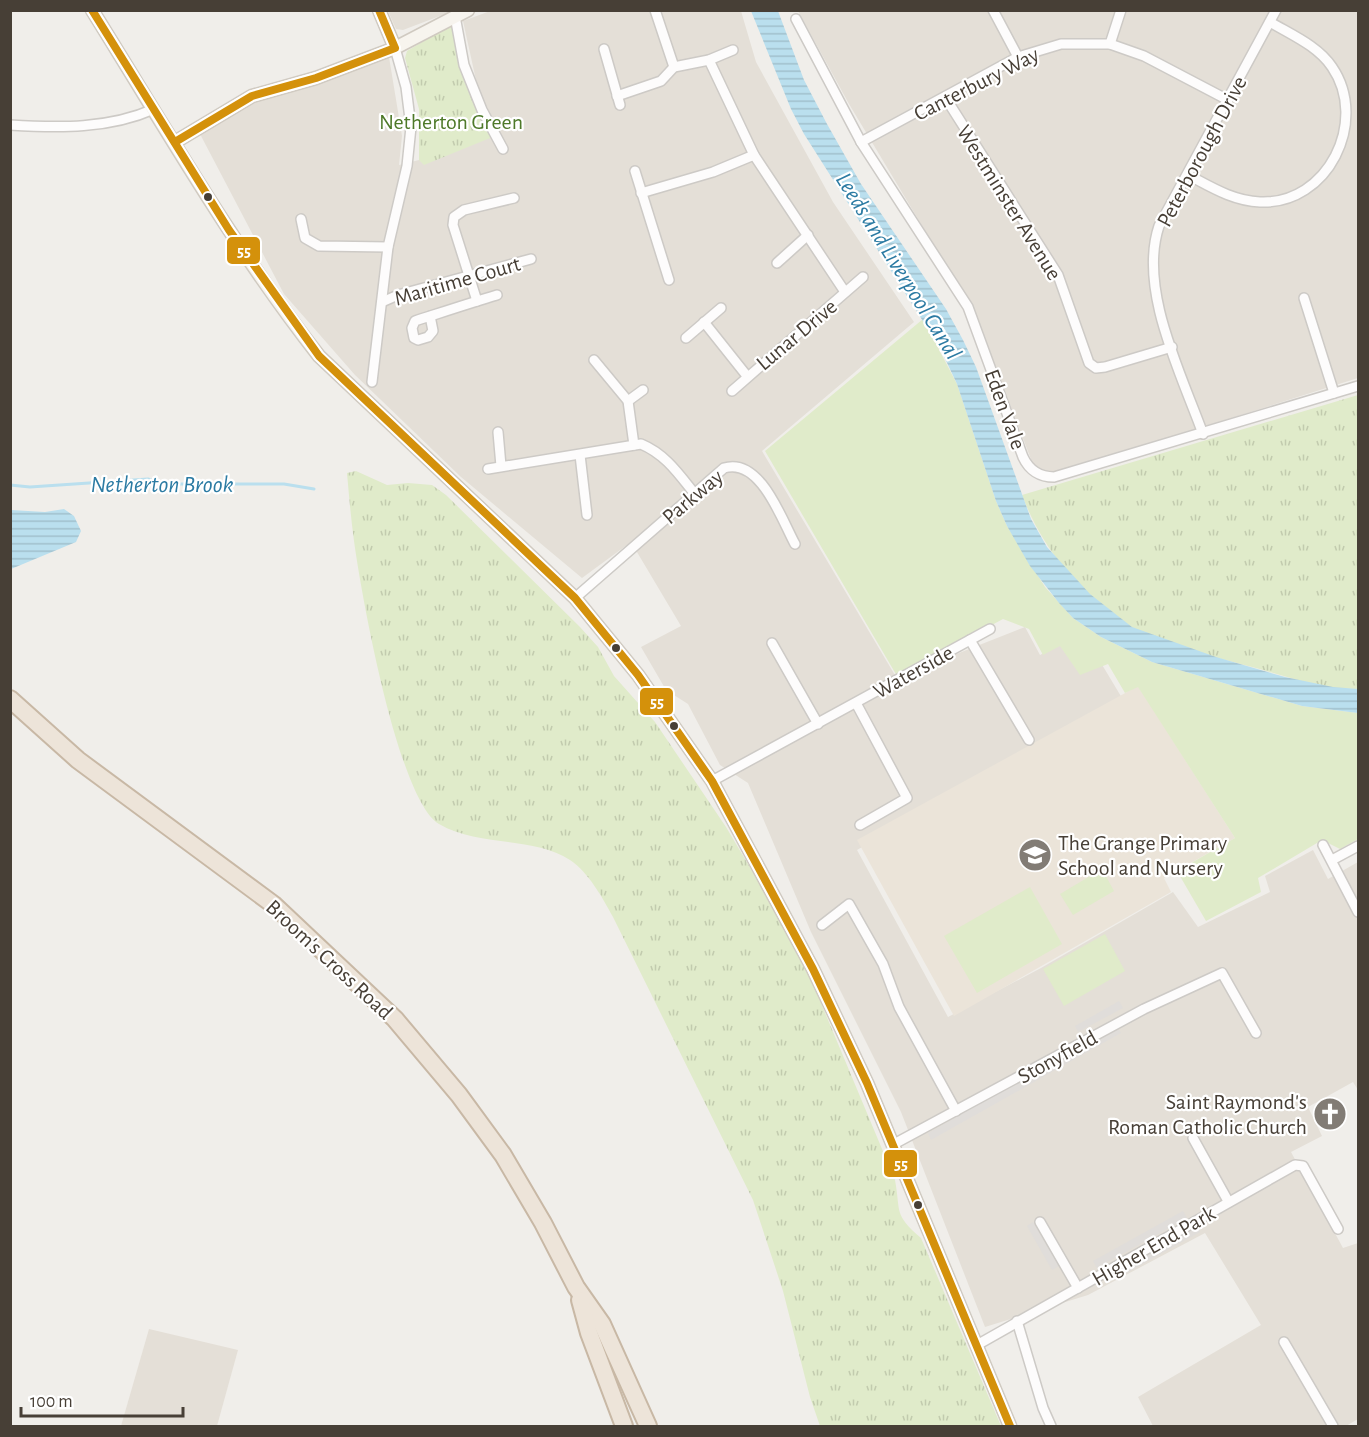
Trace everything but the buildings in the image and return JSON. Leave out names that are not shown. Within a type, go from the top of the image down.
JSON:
[{"type":"highway","name":"Broom's Cross Road","points":[[10,699],[78,760],[274,905],[395,1019],[459,1095],[503,1155],[543,1223],[576,1287],[613,1344],[648,1426]]},
{"type":"highway","name":"Broom's Cross Road","points":[[576,1287],[589,1333],[624,1426]]},
{"type":"main road","points":[[92,10],[231,234],[285,313],[319,356],[575,598],[638,675],[712,781],[813,969],[894,1144],[1010,1426]]},
{"type":"main road","points":[[379,10],[395,48]]},
{"type":"main road","points":[[175,142],[252,96],[316,78],[395,48],[468,10]]},
{"type":"street","points":[[655,10],[674,67]]},
{"type":"street","points":[[993,10],[1018,57]]},
{"type":"street","points":[[1110,44],[1121,10]]},
{"type":"street","name":"Peterborough Drive","points":[[1203,434],[1154,289],[1151,255],[1159,226],[1276,10]]},
{"type":"street","points":[[454,16],[464,65],[482,110],[503,149]]},
{"type":"street","name":"Eden Vale","points":[[796,19],[861,142],[968,308],[1023,457],[1035,472],[1045,477],[1054,477],[1359,386]]},
{"type":"street","points":[[1188,175],[1225,194],[1263,202],[1295,195],[1323,174],[1333,162],[1346,134],[1348,117],[1340,82],[1320,53],[1270,22]]},
{"type":"street","name":"Canterbury Way","points":[[861,142],[1018,57],[1062,44],[1110,44],[1144,56],[1228,100]]},
{"type":"street","points":[[372,382],[388,247],[407,166],[411,127],[406,87],[395,48]]},
{"type":"street","points":[[604,49],[618,101],[661,81],[674,67],[709,60],[733,50]]},
{"type":"street","name":"Lunar Drive","points":[[709,60],[754,155],[845,292]]},
{"type":"street","name":"Westminster Avenue","points":[[945,97],[1058,275],[1089,363],[1096,368],[1105,367],[1172,347]]},
{"type":"street","points":[[10,125],[64,127],[101,124],[135,118],[154,109]]},
{"type":"street","points":[[641,192],[713,172],[754,155]]},
{"type":"street","points":[[635,171],[669,280]]},
{"type":"street","points":[[477,301],[453,225],[454,218],[464,210],[514,198]]},
{"type":"street","points":[[301,219],[305,238],[319,246],[388,247]]},
{"type":"street","points":[[777,263],[808,236]]},
{"type":"street","name":"Maritime Court","points":[[382,302],[398,295],[531,259]]},
{"type":"street","name":"Lunar Drive","points":[[732,391],[863,277]]},
{"type":"street","points":[[430,316],[497,295]]},
{"type":"street","points":[[1304,298],[1334,393]]},
{"type":"street","points":[[686,338],[721,308]]},
{"type":"street","name":"Lunar Drive","points":[[704,322],[747,376]]},
{"type":"street","points":[[594,360],[628,401],[634,446]]},
{"type":"street","points":[[628,401],[643,390]]},
{"type":"street","points":[[498,432],[501,466]]},
{"type":"street","points":[[488,469],[641,444],[656,451],[672,465],[694,493]]},
{"type":"street","points":[[580,455],[587,514]]},
{"type":"street","name":"Parkway","points":[[575,598],[694,493],[724,468],[733,465],[749,471],[765,487],[795,543]]},
{"type":"street","name":"Waterside","points":[[712,781],[990,629]]},
{"type":"street","name":"Waterside","points":[[970,640],[1029,740]]},
{"type":"street","points":[[772,643],[818,724]]},
{"type":"street","name":"Waterside","points":[[855,703],[907,798],[860,825]]},
{"type":"street","points":[[1323,845],[1359,912]]},
{"type":"street","points":[[1332,860],[1359,846]]},
{"type":"street","points":[[822,925],[849,904],[884,964],[899,1007],[956,1111]]},
{"type":"street","name":"Stonyfield","points":[[894,1144],[1143,1009],[1222,973],[1256,1033]]},
{"type":"street","name":"Higher End Park","points":[[1193,1138],[1228,1201]]},
{"type":"street","name":"Higher End Park","points":[[977,1345],[1295,1165],[1303,1166],[1338,1229]]},
{"type":"street","name":"Higher End Park","points":[[1040,1222],[1078,1288]]},
{"type":"street","points":[[1017,1321],[1043,1408],[1051,1426]]},
{"type":"street","points":[[1284,1342],[1333,1426]]},
{"type":"shaded area","points":[[493,10],[741,11],[756,62],[833,202],[914,322],[762,451],[899,682],[954,655],[1025,627],[1040,655],[1061,644],[1101,663],[1122,698],[857,850],[948,1017],[1041,968],[1173,892],[1198,927],[1270,892],[1265,876],[1313,850],[1328,879],[1358,862],[1358,1090],[1353,1082],[1308,1107],[1322,1136],[1291,1152],[1343,1248],[1358,1243],[1358,1419],[1346,1426],[1153,1426],[1138,1397],[1261,1325],[1205,1233],[1088,1295],[985,1327],[901,1112],[811,932],[748,783],[720,765],[688,704],[666,690],[641,647],[681,626],[631,542],[582,578],[461,477],[355,375],[284,294],[200,134],[261,97],[389,57],[402,136],[399,165],[419,160],[487,130],[463,21]]},
{"type":"shaded area","points":[[388,11],[453,11],[403,30],[396,29]]},
{"type":"shaded area","points":[[798,11],[1358,11],[1358,378],[1051,475],[1034,467],[975,314],[849,104]]},
{"type":"shaded area","name":"The Grange Primary School and Nursery","points":[[1138,686],[1235,838],[1164,878],[1171,892],[954,1016],[857,840]]},
{"type":"shaded area","points":[[1119,1001],[1123,1008],[1078,1032],[1075,1026]]},
{"type":"shaded area","points":[[1117,1026],[1121,1033],[931,1140],[928,1133]]},
{"type":"shaded area","points":[[1183,1211],[1187,1218],[1097,1268],[1093,1261]]},
{"type":"shaded area","points":[[1033,1222],[1059,1266],[1052,1270],[1027,1226]]},
{"type":"shaded area","points":[[1197,1225],[1200,1232],[1123,1275],[1119,1269]]},
{"type":"shaded area","points":[[149,1329],[238,1350],[217,1426],[121,1426]]},
{"type":"green space","name":"Netherton Green","points":[[451,25],[462,69],[495,136],[424,165],[419,160],[419,109],[405,58],[407,51]]},
{"type":"green space","points":[[923,319],[957,384],[996,501],[1007,526],[1045,587],[1073,618],[1101,637],[1152,662],[1302,706],[1358,713],[1358,839],[1340,849],[1322,840],[1258,878],[1261,892],[1206,921],[1177,871],[1235,838],[1138,687],[1125,693],[1108,664],[1080,675],[1060,646],[1043,655],[1029,629],[1003,619],[897,676],[765,451]]},
{"type":"green space","points":[[1358,395],[1358,689],[1319,685],[1293,679],[1176,646],[1130,626],[1095,601],[1079,586],[1040,533],[1022,495]]},
{"type":"green space","points":[[356,471],[387,485],[408,483],[432,485],[446,495],[598,647],[614,676],[655,722],[726,827],[770,901],[813,984],[895,1180],[902,1218],[921,1238],[1001,1426],[820,1426],[810,1397],[783,1291],[753,1200],[600,894],[577,865],[555,853],[539,847],[471,836],[439,824],[424,807],[409,777],[384,693],[364,603],[354,541],[347,473]]},
{"type":"green space","points":[[1102,869],[1114,891],[1073,915],[1060,894]]},
{"type":"green space","points":[[1030,887],[1062,944],[977,993],[944,936]]},
{"type":"green space","points":[[1105,934],[1125,971],[1064,1006],[1043,969]]},
{"type":"water","name":"Leeds and Liverpool Canal","points":[[751,11],[778,11],[804,80],[827,124],[861,184],[946,309],[976,367],[1031,519],[1047,547],[1090,594],[1132,627],[1216,657],[1285,677],[1333,687],[1358,689],[1358,713],[1302,706],[1152,662],[1101,637],[1073,618],[1059,603],[1030,566],[1007,526],[996,501],[957,384],[940,348],[804,134],[791,109]]},
{"type":"water","points":[[64,509],[74,516],[81,531],[76,542],[11,569],[11,510],[45,512]]},
{"type":"waterway","name":"Netherton Brook","points":[[10,485],[30,487],[148,479],[162,484],[284,484],[314,489]]},
{"type":"transit line","name":"55","points":[[92,10],[229,230],[319,356],[575,598],[638,675],[712,781],[813,969],[867,1083],[1010,1426]]},
{"type":"transit line","name":"55","points":[[175,142],[252,96],[316,78],[395,48],[379,10]]},
{"type":"place","name":"The Grange Primary School and Nursery","points":[[1035,855]]},
{"type":"place","name":"Saint Raymond's Roman Catholic Church","points":[[1330,1114]]}]
